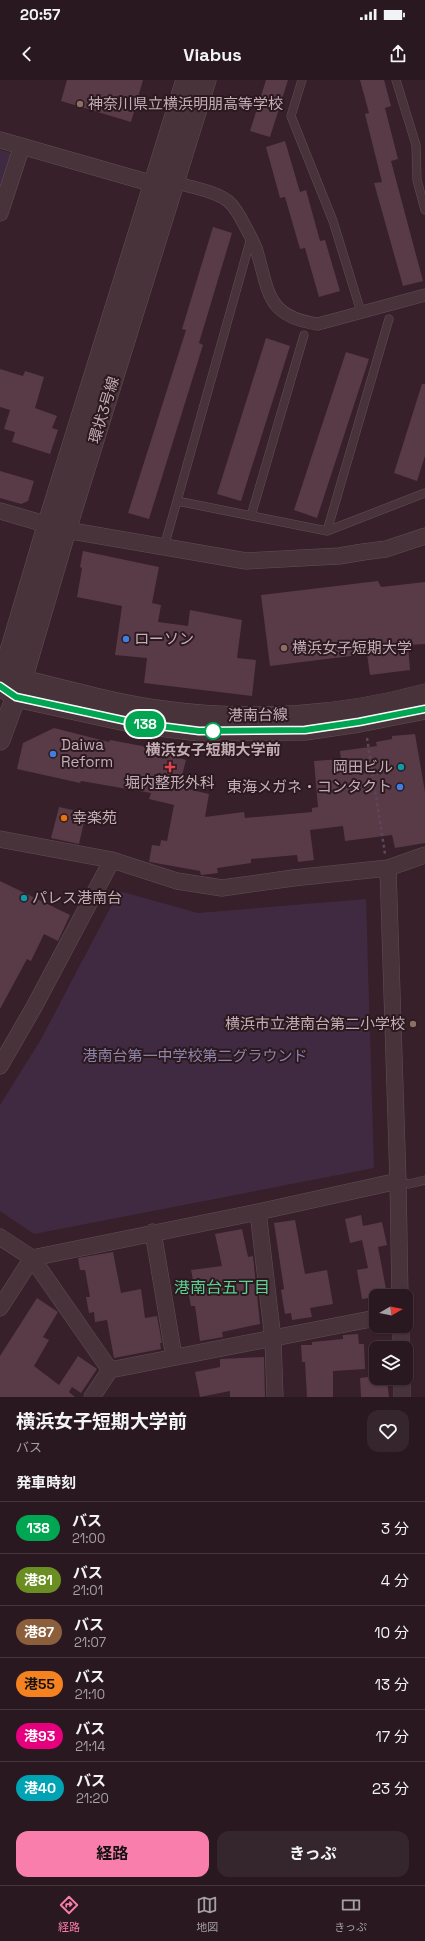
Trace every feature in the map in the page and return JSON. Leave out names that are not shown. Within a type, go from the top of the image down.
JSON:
[{"type":"street","name":"環状3号線","points":[[0,740],[7,687],[48,523],[186,80]]},
{"type":"street","name":"環状3号線","points":[[7,687],[66,530],[179,187],[206,80]]},
{"type":"street","points":[[0,140],[153,184],[179,187],[217,195],[228,201],[241,217],[251,238],[268,293],[275,305],[286,314],[300,321],[318,324],[425,295]]},
{"type":"street","points":[[0,213],[22,146]]},
{"type":"street","points":[[0,511],[48,523],[66,530],[246,561],[339,556],[386,549],[425,536]]},
{"type":"street","name":"港南台線","points":[[7,687],[164,711],[220,716],[313,714],[366,707],[425,694]]},
{"type":"street","name":"港南台線","points":[[7,687],[136,723],[199,731],[305,730],[359,722],[425,709]]},
{"type":"street","points":[[0,838],[112,860],[177,881],[222,888],[293,878],[388,868],[425,855]]},
{"type":"street","points":[[0,1066],[34,1007],[112,860]]},
{"type":"street","points":[[388,868],[400,1289]]},
{"type":"street","points":[[0,1308],[32,1258],[153,1232],[258,1212],[398,1181]]},
{"type":"street","points":[[258,1212],[273,1338],[275,1397]]},
{"type":"street","points":[[153,1232],[174,1357]]},
{"type":"street","points":[[0,1237],[32,1258],[110,1370]]},
{"type":"street","points":[[92,1397],[110,1370],[369,1319]]},
{"type":"street","points":[[402,1385],[402,1397]]},
{"type":"lane","points":[[302,80],[291,116],[333,220],[361,312]]},
{"type":"lane","points":[[396,80],[416,145],[418,180],[425,210]]},
{"type":"lane","points":[[164,547],[251,238]]},
{"type":"lane","points":[[327,531],[389,319]]},
{"type":"lane","points":[[251,516],[304,335]]},
{"type":"lane","points":[[176,501],[327,531],[425,493]]},
{"type":"lane","points":[[398,1181],[409,1184],[425,1180]]},
{"type":"path","points":[[367,735],[388,868]]},
{"type":"green space","points":[[0,150],[12,153],[0,190]]},
{"type":"green space","name":"港南台第一中学校第二グラウンド","points":[[119,891],[198,913],[366,899],[374,1168],[34,1234],[0,1211],[0,1105],[40,1041]]},
{"type":"building","points":[[67,80],[143,80],[131,122],[61,101]]},
{"type":"building","points":[[266,80],[288,80],[270,137],[250,131]]},
{"type":"building","points":[[360,80],[384,80],[391,106],[385,108],[398,159],[391,161],[423,281],[403,286],[374,183],[382,182],[365,114],[369,113]]},
{"type":"building","points":[[285,141],[300,192],[306,190],[320,241],[325,240],[340,291],[319,297],[305,248],[300,249],[285,197],[280,198],[266,147]]},
{"type":"building","points":[[213,227],[232,233],[199,343],[203,345],[149,519],[128,513],[186,330],[182,329]]},
{"type":"building","points":[[266,338],[290,346],[241,501],[217,494]]},
{"type":"building","points":[[346,352],[369,359],[317,518],[294,510]]},
{"type":"building","points":[[0,369],[23,376],[25,371],[44,377],[35,408],[57,416],[52,428],[58,430],[50,454],[12,442],[15,432],[4,429],[10,410],[0,407]]},
{"type":"building","points":[[422,384],[425,384],[425,456],[417,481],[394,473]]},
{"type":"building","points":[[0,471],[34,481],[28,501],[21,504],[0,498]]},
{"type":"building","points":[[83,551],[159,567],[152,603],[161,605],[158,622],[188,626],[190,610],[242,620],[237,658],[256,660],[252,696],[144,683],[147,658],[115,655],[122,606],[77,597],[82,568],[80,567]]},
{"type":"building","points":[[378,581],[381,587],[425,582],[425,644],[408,645],[410,670],[370,675],[367,654],[270,666],[261,595]]},
{"type":"building","points":[[54,728],[109,742],[110,740],[142,746],[186,760],[179,787],[209,794],[205,817],[244,812],[245,818],[312,812],[312,808],[318,807],[314,761],[341,759],[340,751],[377,746],[376,742],[392,739],[392,736],[415,734],[425,792],[425,843],[395,848],[392,835],[345,841],[343,826],[310,830],[314,860],[298,862],[297,855],[251,859],[251,863],[217,868],[218,873],[201,875],[200,871],[149,862],[152,845],[160,846],[161,840],[167,841],[174,805],[149,799],[151,793],[81,781],[80,783],[17,769],[23,743]]},
{"type":"building","points":[[59,807],[86,813],[79,844],[51,838]]},
{"type":"building","points":[[0,881],[70,915],[58,941],[44,934],[31,961],[27,959],[0,1009]]},
{"type":"building","points":[[361,1215],[363,1226],[382,1222],[387,1245],[378,1247],[386,1289],[369,1289],[369,1298],[362,1299],[357,1270],[368,1268],[362,1240],[350,1243],[345,1219]]},
{"type":"building","points":[[295,1220],[305,1274],[327,1270],[333,1304],[310,1308],[312,1317],[292,1320],[291,1313],[285,1314],[281,1290],[284,1289],[274,1223]]},
{"type":"building","points":[[242,1229],[248,1257],[253,1256],[260,1324],[222,1332],[223,1337],[200,1341],[195,1306],[191,1306],[186,1281],[193,1280],[191,1270],[222,1266],[215,1234]]},
{"type":"building","points":[[113,1252],[121,1293],[141,1289],[145,1318],[157,1316],[162,1343],[160,1343],[161,1349],[114,1358],[107,1320],[95,1322],[94,1312],[89,1313],[86,1297],[90,1297],[85,1270],[80,1270],[78,1258]]},
{"type":"building","points":[[37,1298],[58,1312],[43,1337],[49,1340],[34,1366],[59,1385],[78,1356],[97,1369],[81,1393],[72,1387],[69,1392],[75,1397],[0,1397],[0,1356]]},
{"type":"building","points":[[358,1334],[359,1344],[364,1344],[365,1369],[333,1371],[333,1397],[307,1397],[305,1362],[302,1362],[301,1345],[312,1345],[312,1342],[343,1339],[343,1335]]},
{"type":"building","points":[[264,1357],[265,1397],[230,1397],[230,1391],[200,1397],[195,1372],[220,1367],[220,1359]]},
{"type":"building","points":[[369,1377],[369,1385],[388,1385],[389,1397],[361,1397],[360,1378]]},
{"type":"bus line","name":"138","points":[[0,686],[16,697],[136,723],[199,731],[305,730],[359,722],[425,709]]},
{"type":"place","name":"神奈川県立横浜明朋高等学校","points":[[80,104]]},
{"type":"place","name":"ローソン","points":[[126,639]]},
{"type":"place","name":"横浜女子短期大学","points":[[284,648]]},
{"type":"place","name":"横浜女子短期大学前","points":[[213,731]]},
{"type":"place","name":"Daiwa Reform","points":[[53,754]]},
{"type":"place","name":"堀内整形外科","points":[[170,767]]},
{"type":"place","name":"岡田ビル","points":[[401,767]]},
{"type":"place","name":"東海メガネ・コンタクト","points":[[400,787]]},
{"type":"place","name":"幸楽苑","points":[[64,818]]},
{"type":"place","name":"パレス港南台","points":[[24,898]]},
{"type":"place","name":"横浜市立港南台第二小学校","points":[[413,1024]]},
{"type":"district","name":"港南台五丁目","points":[[222,1287]]}]
